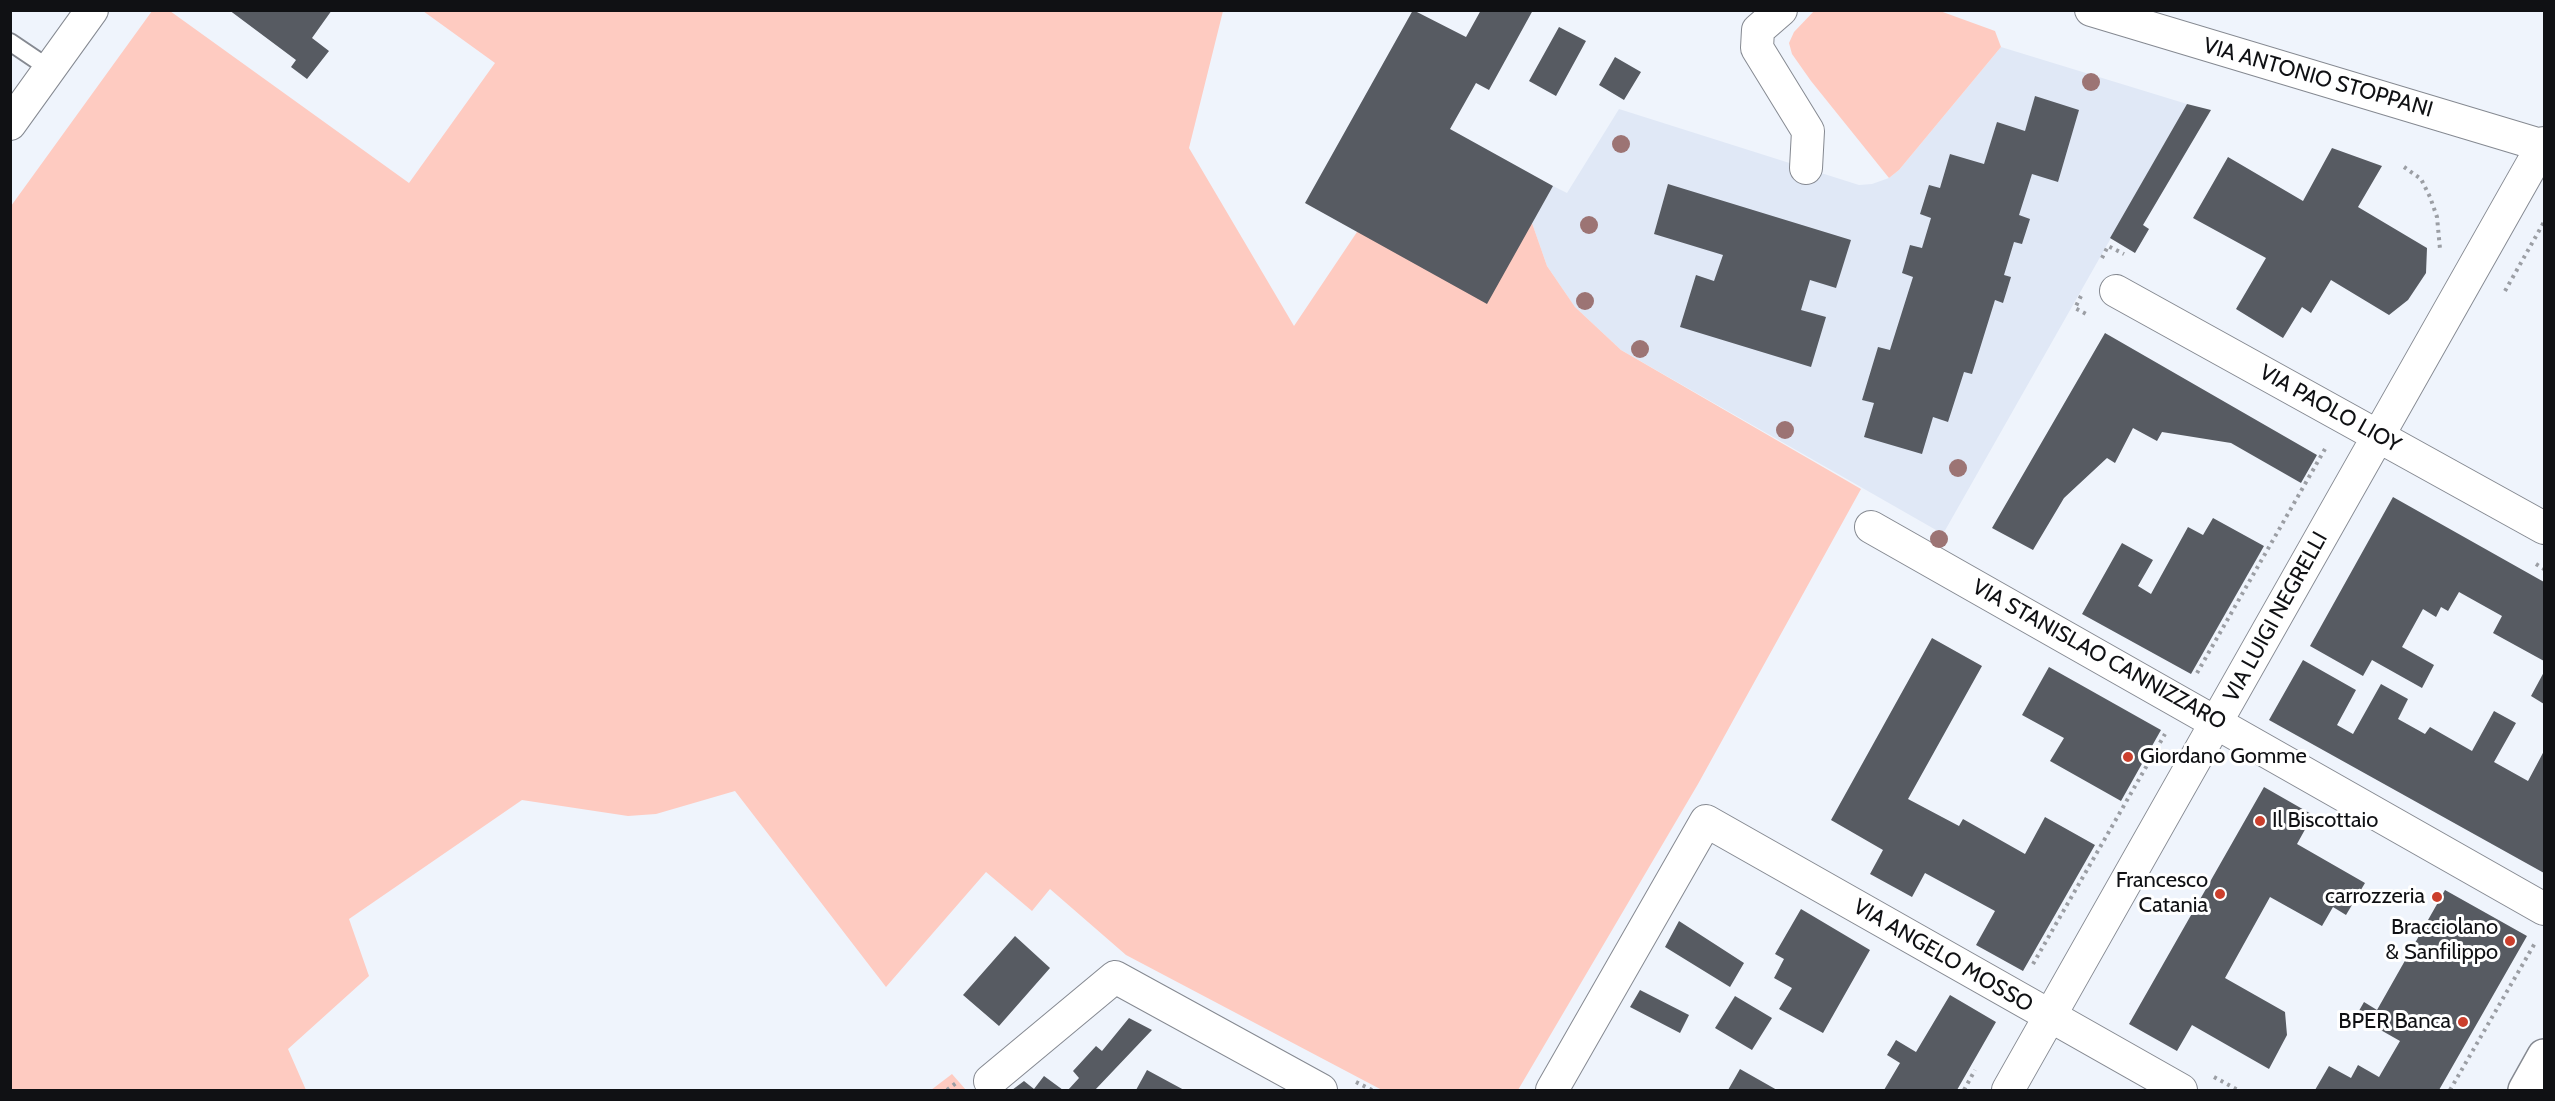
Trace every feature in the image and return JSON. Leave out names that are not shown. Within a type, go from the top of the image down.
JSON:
[{"type":"main road","points":[[2525,1090],[2544,1056]]},
{"type":"street","points":[[10,124],[92,10]]},
{"type":"street","points":[[1782,10],[1758,30],[1757,48],[1808,131],[1806,168]]},
{"type":"street","name":"VIA ANTONIO STOPPANI","points":[[2091,10],[2544,145]]},
{"type":"street","name":"VIA LUIGI NEGRELLI","points":[[2008,1090],[2544,145]]},
{"type":"street","name":"VIA PAOLO LIOY","points":[[2101,289],[2379,436],[2544,528]]},
{"type":"street","name":"VIA STANISLAO CANNIZZARO","points":[[1871,527],[2181,704],[2217,722],[2542,922]]},
{"type":"street","name":"VIA ANGELO MOSSO","points":[[1552,1090],[1706,822],[2181,1090]]},
{"type":"street","points":[[990,1081],[1115,977],[1321,1090]]},
{"type":"lane","points":[[10,42],[50,69]]},
{"type":"path","points":[[2404,167],[2421,179],[2430,197],[2437,217],[2441,248],[2438,258]]},
{"type":"path","points":[[2504,292],[2544,222]]},
{"type":"path","points":[[2097,266],[2108,246],[2129,257]]},
{"type":"path","points":[[2096,320],[2075,308],[2101,289]]},
{"type":"path","points":[[2192,683],[2326,449],[2319,445]]},
{"type":"path","points":[[2534,563],[2544,569]]},
{"type":"path","points":[[2029,970],[2166,731]]},
{"type":"path","points":[[2450,1090],[2542,922]]},
{"type":"path","points":[[2208,1073],[2238,1090]]},
{"type":"shaded area","points":[[152,11],[170,11],[409,183],[495,63],[423,11],[1223,11],[1189,148],[1294,326],[1357,232],[1532,223],[1547,266],[1575,307],[1621,350],[1861,489],[1698,784],[1518,1090],[1382,1090],[1126,955],[1050,889],[1032,911],[986,872],[886,987],[735,791],[656,814],[628,816],[522,800],[349,919],[369,976],[288,1049],[306,1090],[11,1090],[11,206]]},
{"type":"shaded area","points":[[1814,11],[1940,11],[1995,31],[2001,47],[1899,170],[1889,178],[1811,81],[1792,54],[1789,43],[1794,32]]},
{"type":"shaded area","points":[[2001,47],[2187,104],[1943,534],[1621,350],[1575,307],[1547,266],[1532,223],[1553,186],[1567,193],[1619,109],[1859,185],[1872,184],[1889,178],[1899,170]]},
{"type":"shaded area","points":[[952,1074],[966,1090],[931,1090]]},
{"type":"building","points":[[229,10],[332,10],[312,38],[329,51],[307,79],[291,67],[296,60]]},
{"type":"building","points":[[1413,10],[1466,37],[1481,10],[1533,10],[1489,90],[1476,83],[1450,129],[1553,186],[1487,304],[1305,203]]},
{"type":"building","points":[[1559,27],[1586,41],[1556,96],[1529,81]]},
{"type":"building","points":[[1615,57],[1641,72],[1624,100],[1599,85]]},
{"type":"building","points":[[2035,96],[2079,110],[2058,182],[2032,174],[2019,215],[2030,219],[2022,244],[2014,242],[2004,275],[2011,277],[2003,303],[1995,300],[1972,374],[1964,372],[1948,422],[1933,417],[1922,454],[1864,437],[1874,403],[1862,400],[1878,347],[1890,350],[1913,277],[1902,273],[1910,245],[1922,248],[1931,218],[1920,214],[1929,185],[1940,188],[1950,154],[1984,164],[1997,122],[2025,131]]},
{"type":"building","points":[[2187,104],[2211,110],[2143,225],[2149,229],[2135,253],[2110,238]]},
{"type":"building","points":[[2332,148],[2382,166],[2358,207],[2427,248],[2426,273],[2408,300],[2389,315],[2331,280],[2311,313],[2302,307],[2283,338],[2236,309],[2266,258],[2193,218],[2228,157],[2303,201]]},
{"type":"building","points":[[1668,184],[1851,240],[1836,288],[1810,280],[1801,310],[1826,317],[1811,367],[1680,327],[1696,275],[1714,281],[1723,255],[1654,234]]},
{"type":"building","points":[[2105,333],[2317,455],[2301,483],[2231,443],[2162,432],[2157,441],[2133,428],[2115,463],[2107,458],[2064,498],[2033,550],[1992,528]]},
{"type":"building","points":[[2393,497],[2544,582],[2544,661],[2493,633],[2502,616],[2459,592],[2448,611],[2441,607],[2436,617],[2423,609],[2402,647],[2434,665],[2422,688],[2372,660],[2363,676],[2310,646]]},
{"type":"building","points":[[2213,518],[2264,546],[2191,674],[2082,614],[2122,543],[2153,560],[2138,586],[2151,594],[2188,527],[2203,535]]},
{"type":"building","points":[[1932,638],[1982,666],[1908,799],[1959,826],[1963,819],[2025,854],[2045,817],[2095,845],[2023,971],[1976,945],[1995,911],[1925,873],[1912,897],[1870,874],[1883,850],[1831,820]]},
{"type":"building","points":[[2303,660],[2356,690],[2337,725],[2353,734],[2381,684],[2408,699],[2398,719],[2425,734],[2430,727],[2472,751],[2494,711],[2516,723],[2494,762],[2528,781],[2544,751],[2544,873],[2269,720]]},
{"type":"building","points":[[2049,667],[2161,730],[2121,801],[2050,761],[2064,738],[2022,715]]},
{"type":"building","points":[[2544,672],[2544,704],[2531,696]]},
{"type":"building","points":[[2264,787],[2313,815],[2297,844],[2365,883],[2346,915],[2333,907],[2322,926],[2270,897],[2225,978],[2285,1012],[2287,1035],[2269,1069],[2192,1025],[2177,1051],[2129,1024]]},
{"type":"building","points":[[2445,890],[2527,936],[2439,1090],[2315,1090],[2329,1066],[2351,1078],[2358,1065],[2379,1077],[2400,1041],[2356,1016],[2364,1002],[2377,1010]]},
{"type":"building","points":[[1801,909],[1870,950],[1823,1033],[1779,1009],[1792,988],[1774,978],[1784,959],[1775,954]]},
{"type":"building","points":[[1679,921],[1744,963],[1730,987],[1665,947]]},
{"type":"building","points":[[1015,936],[1050,968],[999,1026],[963,995]]},
{"type":"building","points":[[1640,990],[1689,1015],[1680,1033],[1630,1007]]},
{"type":"building","points":[[1950,995],[1996,1022],[1957,1090],[1884,1090],[1900,1063],[1887,1055],[1896,1040],[1916,1052]]},
{"type":"building","points":[[1735,996],[1772,1018],[1752,1050],[1715,1028]]},
{"type":"building","points":[[1129,1018],[1152,1030],[1095,1090],[1068,1090],[1079,1078],[1073,1071],[1096,1046],[1102,1051]]},
{"type":"building","points":[[1740,1069],[1777,1090],[1728,1090]]},
{"type":"building","points":[[1147,1070],[1184,1090],[1136,1090]]},
{"type":"building","points":[[1044,1076],[1063,1090],[1012,1090],[1024,1081],[1034,1089]]},
{"type":"place","name":"Giordano Gomme","points":[[2128,757]]},
{"type":"place","name":"Il Biscottaio","points":[[2260,821]]},
{"type":"place","name":"Francesco Catania","points":[[2220,894]]},
{"type":"place","name":"carrozzeria","points":[[2437,897]]},
{"type":"place","name":"Bracciolano & Sanfilippo","points":[[2510,941]]},
{"type":"place","name":"BPER Banca","points":[[2463,1022]]}]
